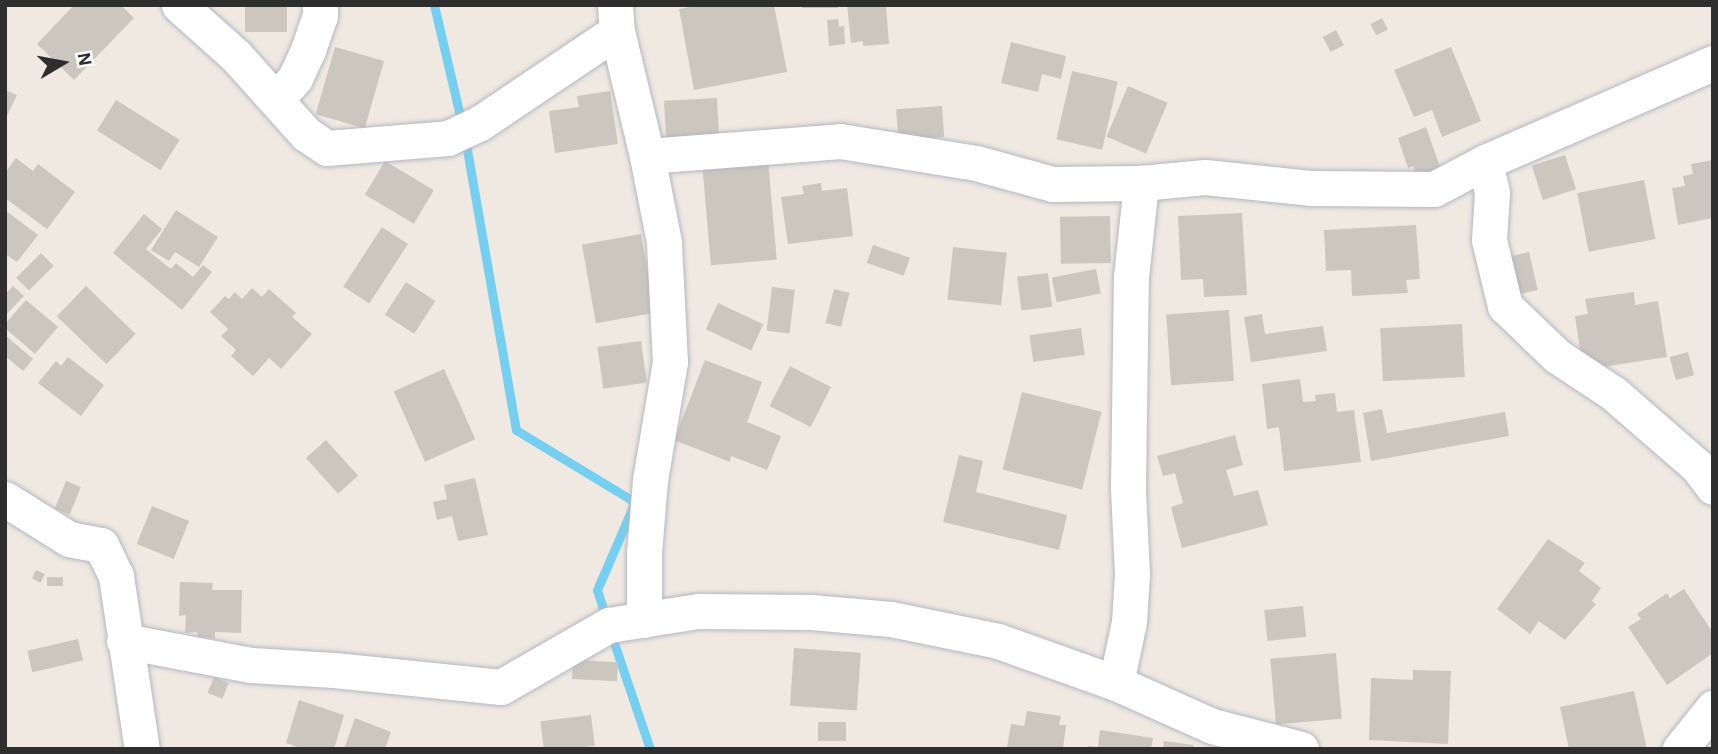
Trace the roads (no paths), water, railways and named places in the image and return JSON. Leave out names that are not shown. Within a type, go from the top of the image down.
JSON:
[{"type":"street","points":[[179,5],[236,56],[306,134],[327,148],[345,149],[448,138],[480,123],[616,18],[648,156],[664,242],[670,362],[650,480],[644,553],[644,620]]},
{"type":"street","points":[[276,100],[295,78],[320,16],[320,5]]},
{"type":"street","points":[[648,156],[840,141],[976,163],[1053,184],[1141,183],[1205,177],[1312,188],[1434,189],[1485,162],[1713,63]]},
{"type":"street","points":[[1485,162],[1492,193],[1489,240],[1505,306],[1558,356],[1613,393],[1698,467],[1713,487]]},
{"type":"street","points":[[1116,683],[1129,622],[1132,574],[1128,488],[1130,277],[1141,183]]},
{"type":"street","points":[[5,499],[69,539],[101,545],[116,576],[142,749]]},
{"type":"street","points":[[124,641],[251,665],[334,670],[501,687],[608,625],[698,611],[811,612],[891,619],[998,641],[1116,683],[1212,726],[1301,749]]},
{"type":"street","points":[[1680,749],[1713,708]]},
{"type":"waterway","points":[[434,5],[462,124]]},
{"type":"waterway","points":[[465,138],[516,430],[635,502],[597,590],[606,618]]},
{"type":"waterway","points":[[610,631],[650,749]]}]
